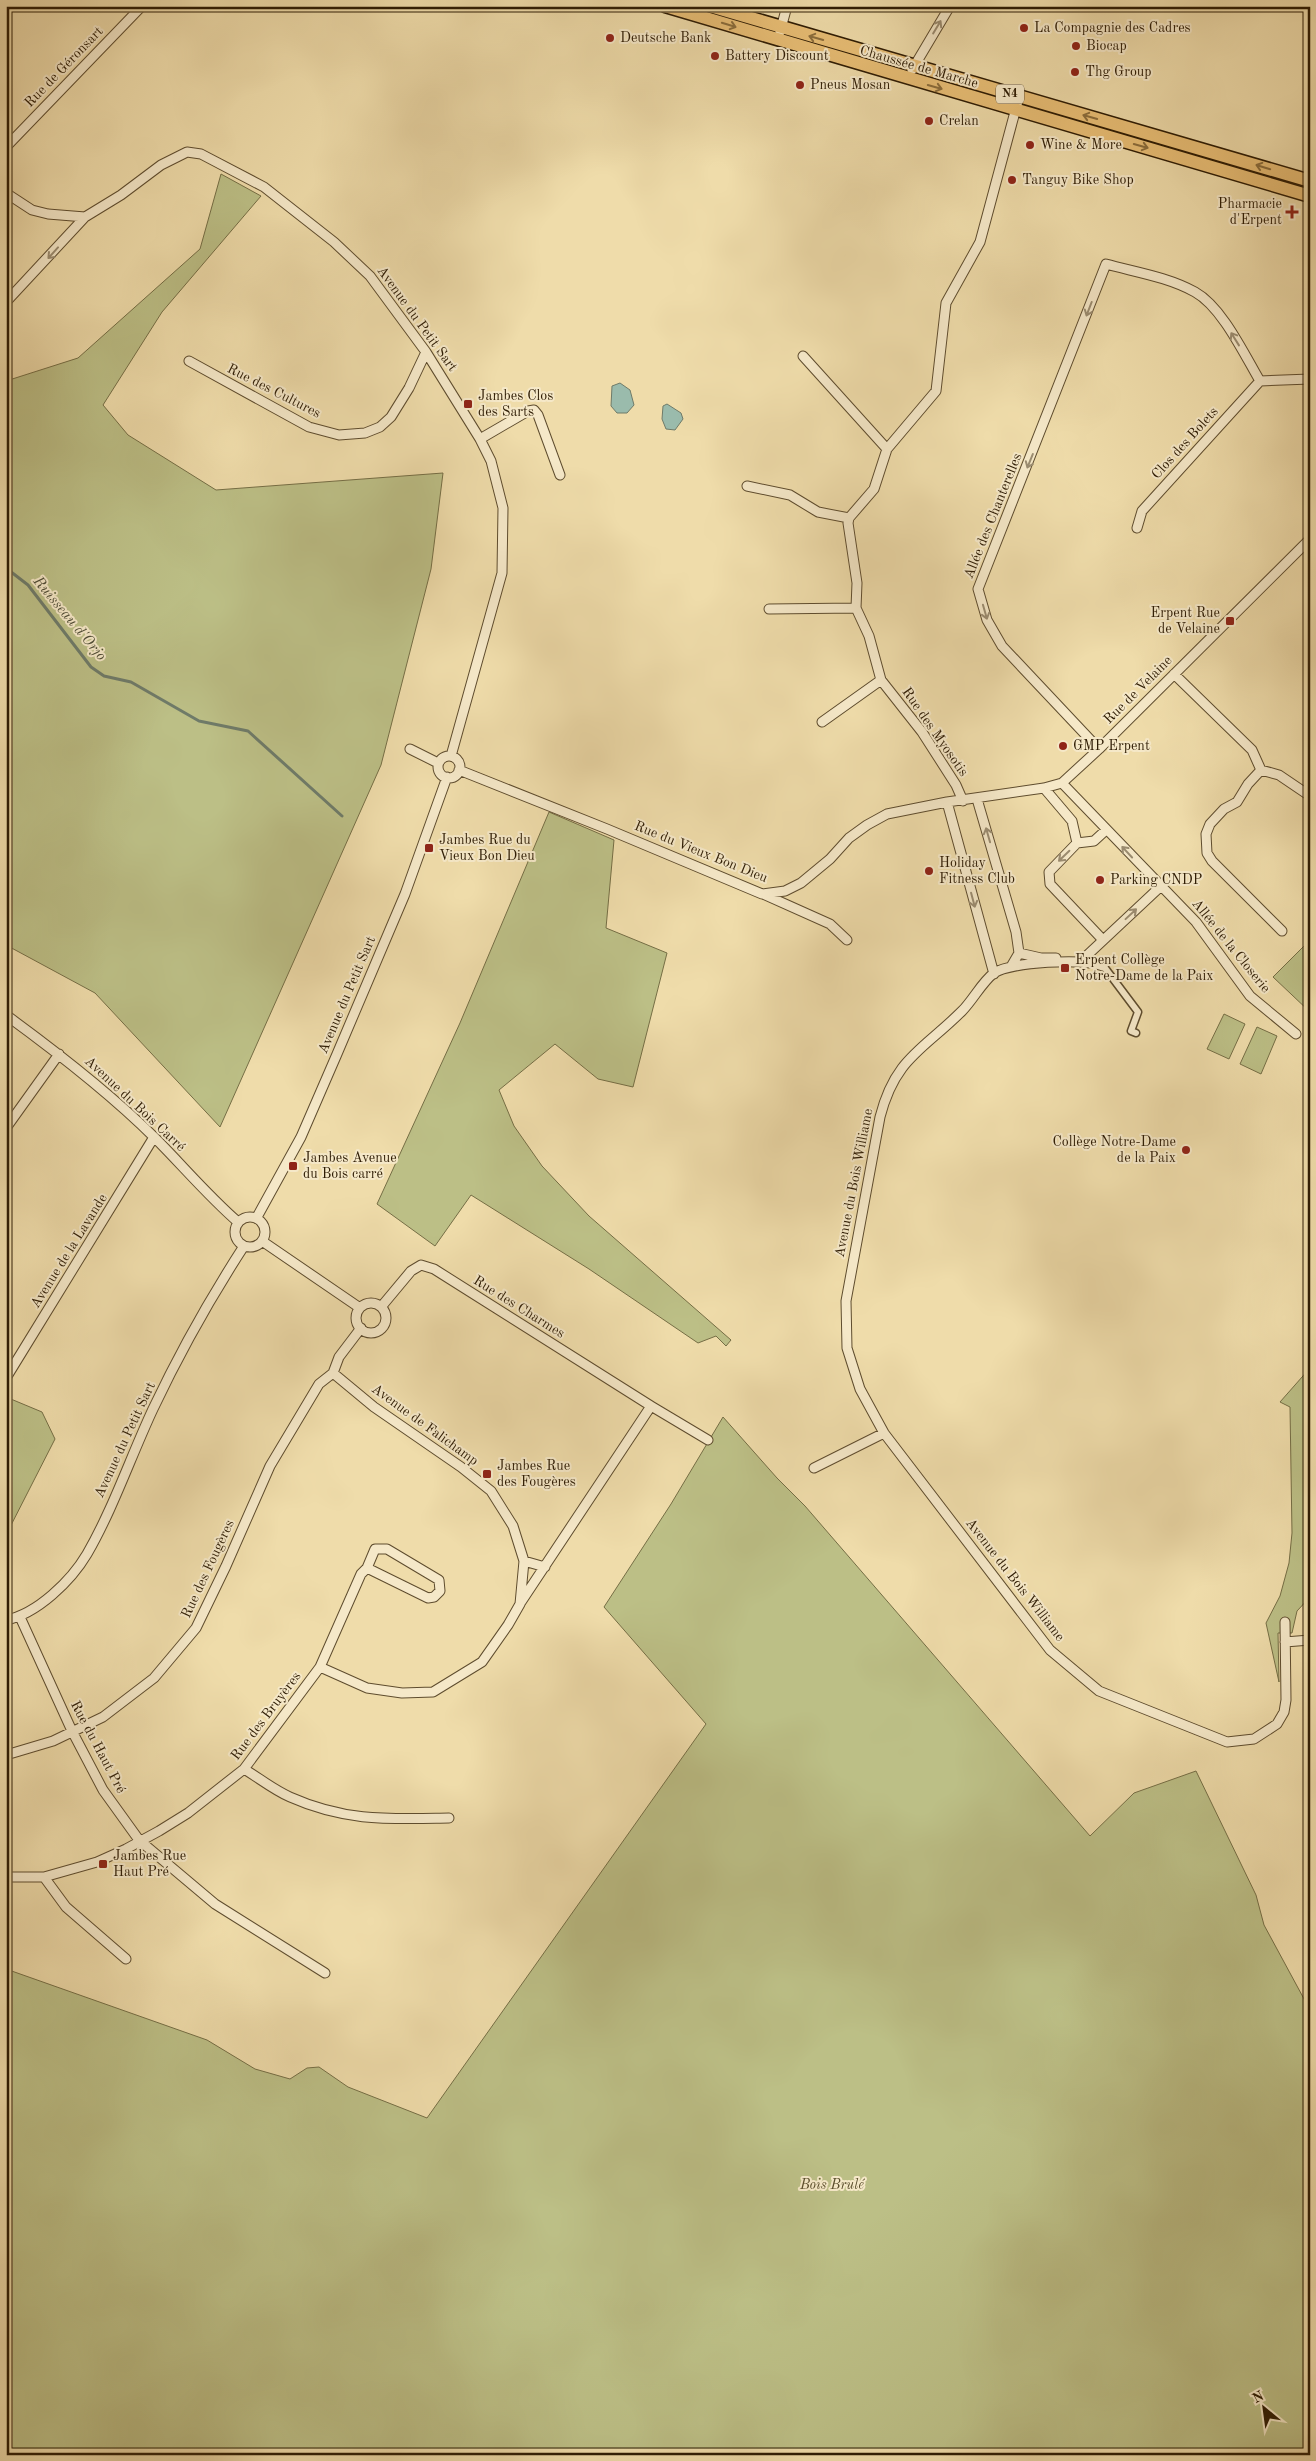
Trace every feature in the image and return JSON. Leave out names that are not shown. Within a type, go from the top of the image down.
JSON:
[{"type":"main road","name":"Chaussée de Marche","points":[[665,6],[914,66],[1310,181]]},
{"type":"main road","name":"Chaussée de Marche","points":[[710,6],[779,34],[907,79],[1310,196]]},
{"type":"street","name":"Rue de Géronsart","points":[[6,146],[142,6]]},
{"type":"street","points":[[779,34],[787,6]]},
{"type":"street","points":[[907,79],[950,6]]},
{"type":"street","points":[[822,722],[881,680],[869,636],[856,608],[857,582],[849,518],[874,489],[887,449],[936,391],[946,303],[980,242],[1018,96]]},
{"type":"street","name":"Avenue du Petit Sart","points":[[6,302],[85,217],[121,195],[161,164],[187,152],[201,154],[264,187],[334,242],[370,276],[426,352],[480,439],[491,461],[503,508],[502,573],[451,756]]},
{"type":"street","points":[[6,193],[32,210],[48,214],[85,217]]},
{"type":"street","name":"Allée des Chanterelles","points":[[1099,749],[1002,646],[987,620],[978,589],[1106,264],[1181,285],[1196,293],[1213,308],[1231,333],[1260,381]]},
{"type":"street","name":"Rue des Cultures","points":[[190,362],[309,427],[339,435],[365,432],[380,427],[392,417],[409,388],[426,352]]},
{"type":"street","points":[[803,356],[887,449]]},
{"type":"street","points":[[1260,381],[1310,379]]},
{"type":"street","name":"Clos des Bolets","points":[[1137,528],[1142,511],[1260,381]]},
{"type":"street","points":[[480,439],[528,411],[534,410],[560,475]]},
{"type":"street","points":[[747,486],[790,495],[818,512],[849,518]]},
{"type":"street","name":"Rue de Velaine","points":[[1044,788],[1062,782],[1099,749],[1310,539]]},
{"type":"street","points":[[769,609],[856,608]]},
{"type":"street","points":[[1174,674],[1252,750],[1261,770]]},
{"type":"street","name":"Rue des Myosotis","points":[[881,680],[922,732],[956,785],[963,801]]},
{"type":"street","points":[[410,749],[438,763]]},
{"type":"street","points":[[451,756],[458,762],[459,770],[452,777],[447,777],[439,772],[438,763],[441,759],[451,756]]},
{"type":"street","name":"Rue du Vieux Bon Dieu","points":[[459,770],[589,821],[762,894],[785,891],[801,883],[830,859],[849,838],[887,814],[977,798]]},
{"type":"street","points":[[1261,770],[1279,775],[1310,796]]},
{"type":"street","points":[[1261,770],[1248,784],[1237,802],[1224,809],[1210,824],[1206,834],[1207,853],[1212,861],[1282,931]]},
{"type":"street","name":"Avenue du Petit Sart","points":[[256,1217],[301,1137],[405,894],[447,777]]},
{"type":"street","name":"Allée de la Closerie","points":[[1062,782],[1160,887],[1196,922],[1250,996],[1296,1034]]},
{"type":"street","points":[[1012,965],[1019,953],[1016,932],[977,798],[1044,788],[1072,821],[1077,843]]},
{"type":"street","points":[[947,802],[994,974],[1012,965],[1081,961],[1104,967],[1138,1012],[1131,1031],[1136,1033]]},
{"type":"street","points":[[1103,940],[1050,884],[1048,878],[1052,867],[1077,843],[1094,841],[1106,830]]},
{"type":"street","points":[[1081,961],[1160,887]]},
{"type":"street","points":[[762,894],[830,924],[847,940]]},
{"type":"street","points":[[1019,953],[1041,958],[1075,958],[1090,952]]},
{"type":"street","name":"Avenue du Bois Williame","points":[[994,974],[962,1010],[909,1058],[898,1071],[885,1098],[846,1302],[847,1348],[860,1389],[884,1433],[1050,1650],[1099,1690],[1227,1742],[1254,1739],[1277,1724],[1284,1712],[1286,1700],[1284,1622]]},
{"type":"street","name":"Avenue du Bois Carré","points":[[6,1015],[59,1054],[106,1093],[154,1138],[220,1207],[238,1222]]},
{"type":"street","points":[[6,1128],[59,1054]]},
{"type":"street","name":"Avenue de la Lavande","points":[[6,1378],[154,1138]]},
{"type":"street","points":[[250,1216],[256,1217],[264,1224],[266,1232],[262,1241],[251,1247],[244,1246],[237,1240],[235,1231],[238,1222],[250,1216]]},
{"type":"street","points":[[262,1241],[360,1308]]},
{"type":"street","name":"Avenue du Petit Sart","points":[[6,1620],[20,1617],[55,1593],[86,1555],[154,1407],[226,1275],[244,1246]]},
{"type":"street","name":"Rue des Charmes","points":[[381,1307],[411,1271],[421,1265],[434,1269],[708,1440]]},
{"type":"street","points":[[371,1303],[381,1307],[386,1318],[382,1328],[371,1332],[361,1328],[356,1318],[360,1308],[371,1303]]},
{"type":"street","points":[[333,1373],[339,1357],[361,1328]]},
{"type":"street","name":"Avenue de Falichamp","points":[[320,1667],[367,1688],[402,1693],[433,1692],[482,1662],[520,1604],[524,1561],[513,1526],[491,1491],[461,1467],[374,1408],[333,1373]]},
{"type":"street","name":"Rue des Fougères","points":[[6,1755],[53,1741],[72,1730],[103,1717],[134,1696],[154,1678],[196,1628],[226,1566],[270,1466],[319,1384],[333,1373]]},
{"type":"street","points":[[520,1604],[651,1406]]},
{"type":"street","points":[[814,1468],[884,1433]]},
{"type":"street","name":"Rue des Bruyères","points":[[6,1877],[44,1877],[96,1862],[159,1832],[188,1813],[244,1769],[320,1667],[361,1574],[367,1568],[375,1549],[386,1549],[439,1580],[440,1591],[434,1597],[428,1598],[367,1568]]},
{"type":"street","points":[[524,1561],[544,1567]]},
{"type":"street","name":"Rue du Haut Pré","points":[[20,1617],[72,1730],[103,1790],[140,1840],[215,1904],[325,1974]]},
{"type":"street","points":[[1285,1642],[1310,1640]]},
{"type":"street","points":[[244,1769],[289,1797],[335,1813],[386,1820],[449,1818]]},
{"type":"street","points":[[44,1877],[66,1907],[126,1959]]},
{"type":"green space","points":[[221,174],[261,196],[162,312],[103,405],[128,435],[216,490],[443,473],[431,569],[381,765],[220,1127],[95,993],[6,945],[6,381],[78,358],[200,249]]},
{"type":"green space","points":[[549,812],[614,840],[606,928],[667,953],[633,1087],[598,1079],[555,1044],[499,1090],[514,1126],[542,1166],[589,1216],[731,1340],[726,1346],[716,1336],[698,1343],[589,1269],[471,1195],[435,1246],[377,1204],[460,1023]]},
{"type":"green space","points":[[1310,940],[1310,1012],[1273,977]]},
{"type":"green space","points":[[1224,1014],[1245,1024],[1229,1059],[1207,1049]]},
{"type":"green space","points":[[1257,1027],[1277,1036],[1261,1074],[1240,1064]]},
{"type":"green space","points":[[1310,1368],[1310,1597],[1297,1611],[1292,1633],[1278,1633],[1279,1682],[1266,1623],[1280,1596],[1289,1563],[1292,1533],[1290,1407],[1280,1402]]},
{"type":"green space","points":[[6,1397],[42,1412],[55,1439],[6,1535]]},
{"type":"green space","name":"Bois Brulé","points":[[723,1417],[777,1478],[805,1506],[1090,1836],[1134,1793],[1196,1771],[1256,1895],[1264,1925],[1310,2010],[1310,2455],[6,2455],[6,1969],[207,2040],[255,2069],[290,2079],[307,2068],[319,2067],[348,2087],[427,2118],[706,1724],[604,1607],[671,1504]]},
{"type":"shaded area","points":[[620,383],[630,390],[634,405],[627,413],[617,413],[611,406],[612,386]]},
{"type":"shaded area","points":[[667,404],[681,413],[683,419],[675,430],[666,429],[662,419],[663,406]]},
{"type":"waterway","name":"Ruisseau d'Orjo","points":[[6,568],[28,585],[91,667],[104,676],[131,682],[199,721],[248,731],[342,816]]},
{"type":"place","name":"La Compagnie des Cadres","points":[[1024,28]]},
{"type":"place","name":"Deutsche Bank","points":[[610,38]]},
{"type":"place","name":"Biocap","points":[[1076,46]]},
{"type":"place","name":"Battery Discount","points":[[715,56]]},
{"type":"place","name":"Thg Group","points":[[1075,72]]},
{"type":"place","name":"Pneus Mosan","points":[[800,85]]},
{"type":"place","name":"Crelan","points":[[929,121]]},
{"type":"place","name":"Wine & More","points":[[1030,145]]},
{"type":"place","name":"Tanguy Bike Shop","points":[[1012,180]]},
{"type":"place","name":"Pharmacie d'Erpent","points":[[1292,212]]},
{"type":"place","name":"Jambes Clos des Sarts","points":[[468,404]]},
{"type":"place","name":"Erpent Rue de Velaine","points":[[1230,621]]},
{"type":"place","name":"GMP Erpent","points":[[1063,746]]},
{"type":"place","name":"Jambes Rue du Vieux Bon Dieu","points":[[429,848]]},
{"type":"place","name":"Holiday Fitness Club","points":[[929,871]]},
{"type":"place","name":"Parking CNDP","points":[[1100,880]]},
{"type":"place","name":"Erpent Collège Notre-Dame de la Paix","points":[[1065,968]]},
{"type":"place","name":"Collège Notre-Dame de la Paix","points":[[1186,1150]]},
{"type":"place","name":"Jambes Avenue du Bois carré","points":[[293,1166]]},
{"type":"place","name":"Jambes Rue des Fougères","points":[[487,1474]]},
{"type":"place","name":"Jambes Rue Haut Pré","points":[[103,1864]]}]
